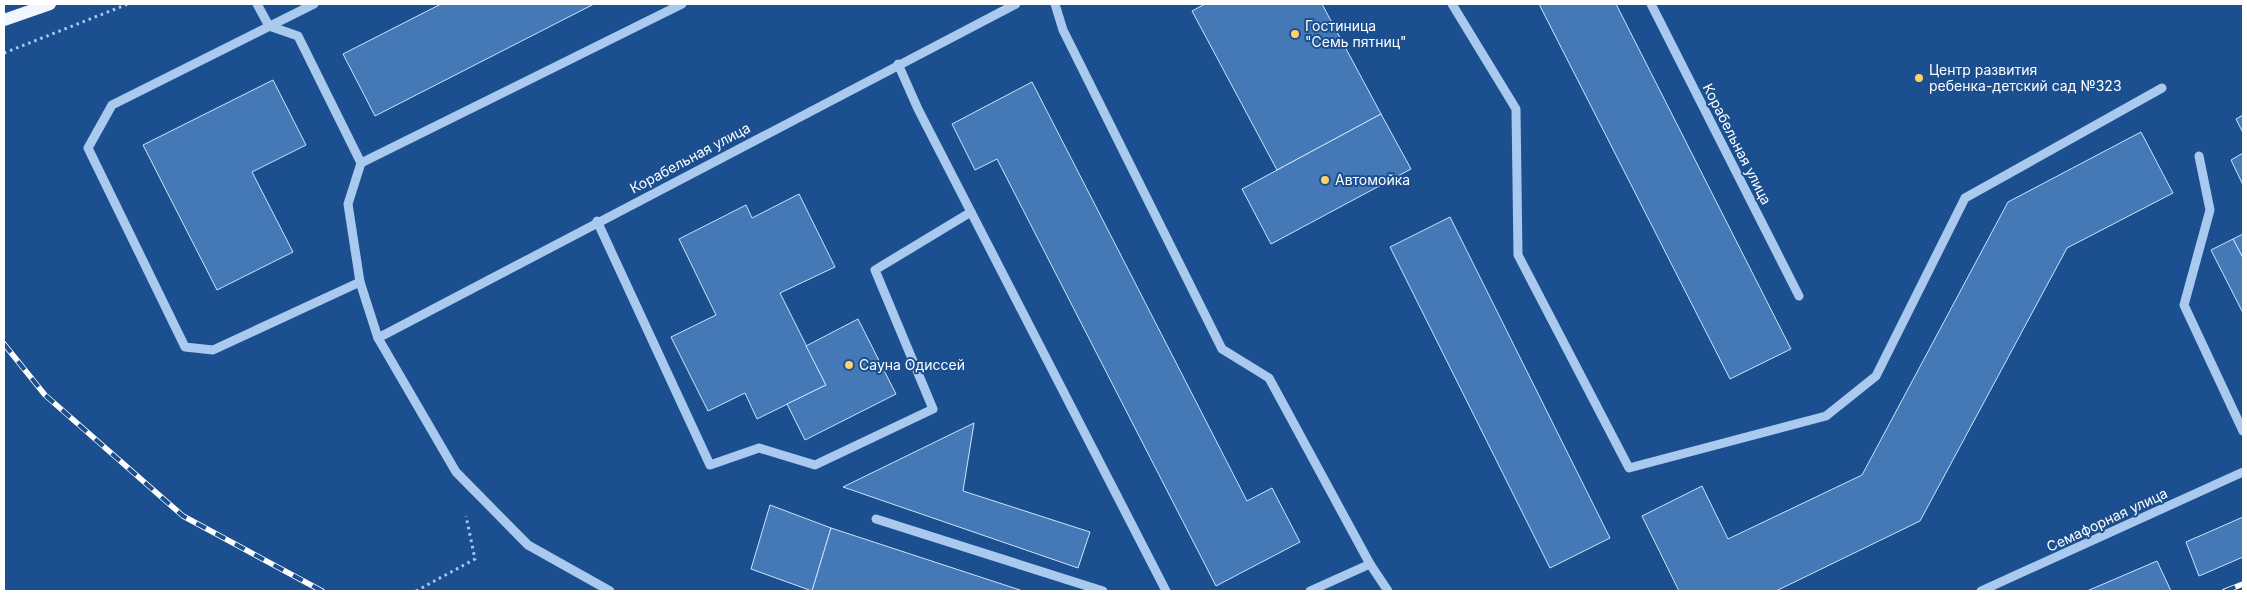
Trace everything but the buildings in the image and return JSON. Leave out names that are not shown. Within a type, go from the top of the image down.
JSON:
[{"type":"main road","points":[[4,20],[50,4]]},
{"type":"street","points":[[257,4],[269,26],[298,36],[361,163],[348,204],[360,282],[378,338],[456,472],[528,545],[610,591]]},
{"type":"street","points":[[314,4],[112,105],[88,148],[186,347],[213,350],[360,282]]},
{"type":"street","points":[[361,163],[682,4]]},
{"type":"street","name":"Корабельная улица","points":[[378,338],[597,221],[1016,4]]},
{"type":"street","points":[[1055,4],[1063,30],[1222,350],[1269,378],[1370,564],[1388,591]]},
{"type":"street","points":[[1452,4],[1516,109],[1518,255],[1629,468],[1826,416],[1876,376],[1965,198],[2162,88]]},
{"type":"street","name":"Корабельная улица","points":[[1651,4],[1798,296]]},
{"type":"street","points":[[898,64],[918,109],[1166,591]]},
{"type":"street","points":[[2199,156],[2210,210],[2184,305],[2243,431]]},
{"type":"street","points":[[597,221],[710,465],[759,448],[815,465],[933,409],[875,270],[971,212]]},
{"type":"street","name":"Семафорная улица","points":[[1982,591],[2243,472]]},
{"type":"street","points":[[876,519],[1103,591]]},
{"type":"street","points":[[1310,591],[1370,564]]},
{"type":"path","points":[[4,53],[128,4]]},
{"type":"path","points":[[416,591],[475,559],[456,472]]},
{"type":"railway","points":[[4,344],[45,395],[183,516],[322,591]]},
{"type":"railway","points":[[2225,591],[2243,584]]},
{"type":"place","name":"Гостиница \"Семь пятниц\"","points":[[1295,34]]},
{"type":"place","name":"Центр развития ребенка-детский сад №323","points":[[1919,78]]},
{"type":"place","name":"Автомойка","points":[[1325,180]]},
{"type":"place","name":"Сауна Одиссей","points":[[849,365]]}]
